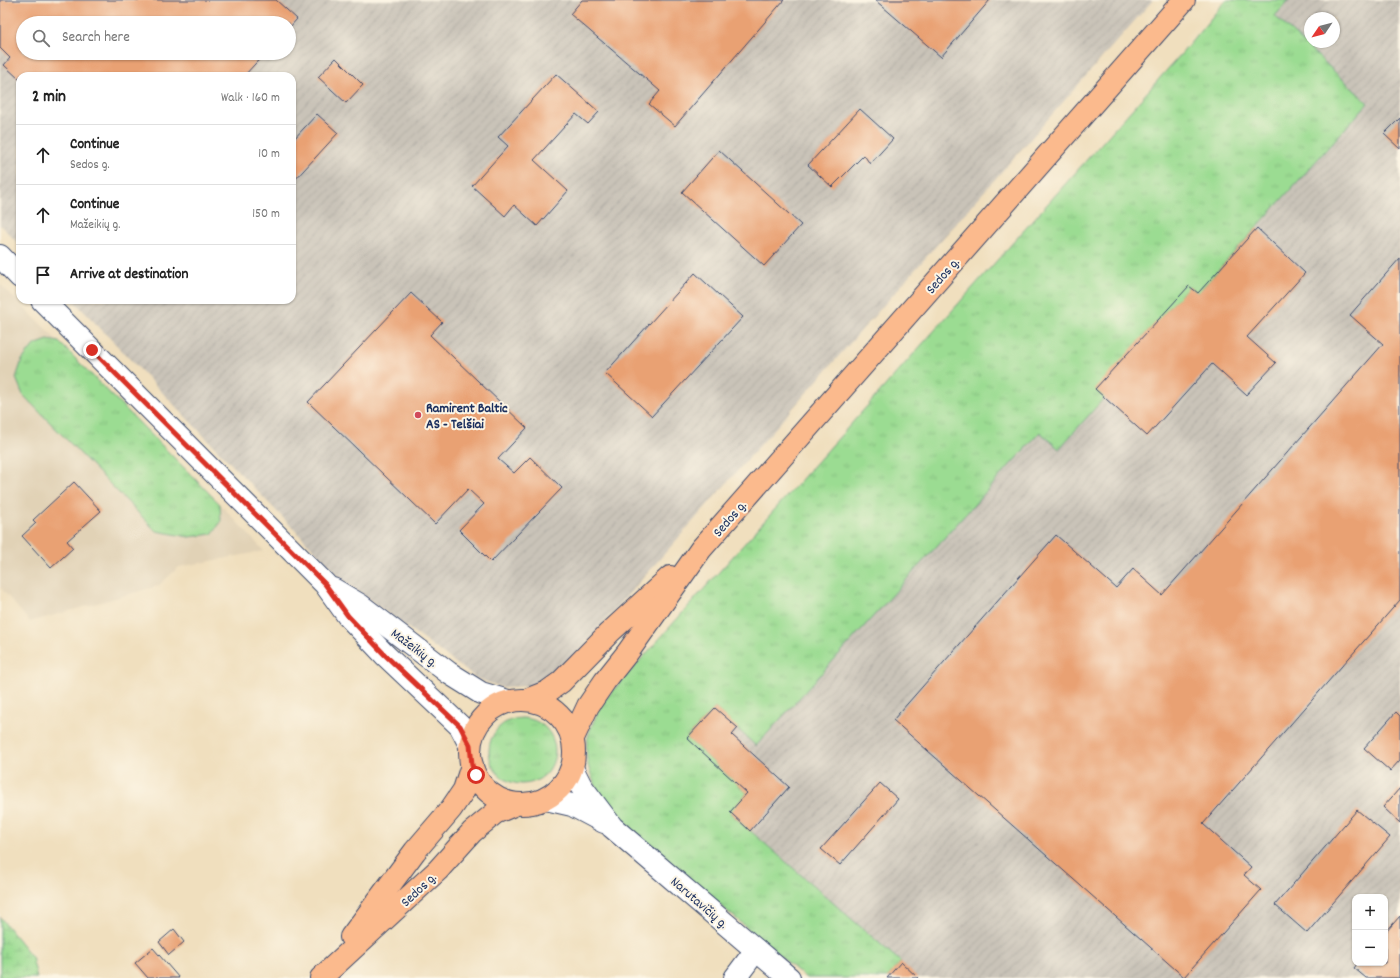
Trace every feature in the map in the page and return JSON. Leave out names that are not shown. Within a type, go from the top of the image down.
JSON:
[{"type":"main road","name":"Sedos g.","points":[[573,738],[588,706],[605,681],[628,652],[701,550],[1184,0]]},
{"type":"main road","name":"Sedos g.","points":[[320,978],[415,851],[451,809],[464,790],[477,726],[483,717],[499,705],[547,692],[561,682],[609,633],[701,550]]},
{"type":"main road","name":"Sedos g.","points":[[320,978],[438,870],[472,832],[495,813],[516,804],[536,802],[546,799],[562,786],[568,778],[572,768],[575,748],[573,738],[564,719],[548,706],[519,700]]},
{"type":"main road","name":"Sedos g.","points":[[471,755],[476,775],[488,791],[506,801],[516,804]]},
{"type":"street","points":[[0,256],[16,273]]},
{"type":"street","name":"Mažeikių g.","points":[[46,304],[325,584],[348,616],[385,655],[460,726],[471,755]]},
{"type":"street","name":"Mažeikių g.","points":[[325,584],[360,605],[449,673],[481,694],[519,700]]},
{"type":"street","name":"Narutavičių g.","points":[[572,768],[581,786],[612,827]]},
{"type":"street","name":"Narutavičių g.","points":[[546,799],[572,805],[612,827],[789,978]]},
{"type":"street","points":[[735,978],[756,950]]},
{"type":"shaded area","points":[[0,0],[1153,0],[560,672],[530,686],[501,687],[476,678],[342,579],[77,304],[296,304],[296,72],[16,72],[16,241],[0,225]]},
{"type":"shaded area","points":[[1289,0],[1400,0],[1400,978],[887,978],[901,962],[730,812],[747,793],[687,738],[715,708],[756,746],[1040,432],[1059,448],[1105,398],[1095,389],[1189,286],[1257,228],[1367,103],[1309,48],[1340,48],[1340,12],[1304,12],[1304,43],[1275,16]]},
{"type":"shaded area","points":[[0,284],[16,300],[16,304],[20,304],[59,342],[48,340],[221,522],[220,504],[264,551],[179,567],[158,586],[30,622],[0,587]]},
{"type":"green space","points":[[1226,0],[1289,0],[1275,16],[1304,43],[1304,48],[1309,48],[1368,103],[1198,293],[1189,286],[1096,389],[1105,397],[1059,449],[1040,432],[756,746],[715,708],[687,738],[747,793],[730,813],[901,962],[887,978],[806,978],[613,814],[602,798],[593,780],[587,762],[587,742],[594,722],[603,702],[1183,52]]},
{"type":"green space","points":[[48,340],[59,342],[220,504],[221,522],[212,534],[189,537],[156,531],[23,395],[16,378],[22,360],[34,345]]},
{"type":"green space","points":[[522,718],[535,721],[545,728],[552,738],[555,751],[552,764],[545,774],[535,781],[522,784],[509,781],[499,774],[492,764],[489,751],[492,738],[499,728],[509,721]]},
{"type":"green space","points":[[0,917],[32,957],[37,978],[0,978]]},
{"type":"building","points":[[0,0],[276,0],[294,16],[16,16],[16,60],[259,60],[248,72],[16,72],[16,76],[4,65],[10,58],[0,48]]},
{"type":"building","points":[[582,0],[784,0],[675,126],[649,104],[660,91],[570,14]]},
{"type":"building","points":[[875,0],[990,0],[941,57]]},
{"type":"building","points":[[336,58],[363,85],[346,103],[318,77]]},
{"type":"building","points":[[556,74],[599,112],[588,124],[576,114],[534,160],[568,191],[537,226],[514,205],[505,216],[472,186],[508,146],[498,137]]},
{"type":"building","points":[[860,109],[893,139],[870,164],[864,155],[832,187],[808,165]]},
{"type":"building","points":[[317,114],[338,133],[296,179],[296,137]]},
{"type":"building","points":[[1400,118],[1400,149],[1384,134]]},
{"type":"building","points":[[719,150],[801,225],[764,266],[682,192]]},
{"type":"building","points":[[1257,228],[1305,273],[1247,337],[1276,363],[1246,395],[1212,364],[1147,436],[1095,389],[1189,286],[1198,293]]},
{"type":"building","points":[[1400,258],[1400,600],[1203,824],[1251,867],[1244,875],[1261,890],[1184,977],[893,720],[1056,535],[1116,588],[1133,569],[1162,595],[1383,344],[1350,315]]},
{"type":"building","points":[[695,273],[743,317],[652,416],[605,373]]},
{"type":"building","name":"Ramirent Baltic AS - Telšiai","points":[[411,293],[442,322],[430,335],[527,428],[498,459],[514,473],[530,457],[562,488],[491,562],[459,530],[484,504],[468,489],[435,524],[308,402]]},
{"type":"building","points":[[74,482],[101,511],[67,541],[73,548],[51,568],[22,536],[36,523],[33,520]]},
{"type":"building","points":[[715,708],[738,728],[732,735],[789,787],[750,831],[730,812],[747,793],[687,738]]},
{"type":"building","points":[[1396,712],[1400,716],[1400,760],[1390,771],[1364,748]]},
{"type":"building","points":[[880,783],[898,799],[840,865],[821,849]]},
{"type":"building","points":[[1400,788],[1400,823],[1383,807]]},
{"type":"building","points":[[1357,810],[1390,837],[1307,933],[1275,905]]},
{"type":"building","points":[[1400,916],[1400,978],[1366,978],[1354,968],[1356,966],[1388,966],[1388,930]]},
{"type":"building","points":[[174,929],[184,942],[169,955],[159,942]]},
{"type":"building","points":[[153,948],[179,978],[148,978],[135,963]]},
{"type":"building","points":[[901,962],[918,978],[887,978]]},
{"type":"place","name":"Ramirent Baltic AS - Telšiai","points":[[418,415]]},
{"type":"route","points":[[92,350],[325,584],[348,616],[385,655],[460,726],[470,745],[472,765],[476,775]]}]
